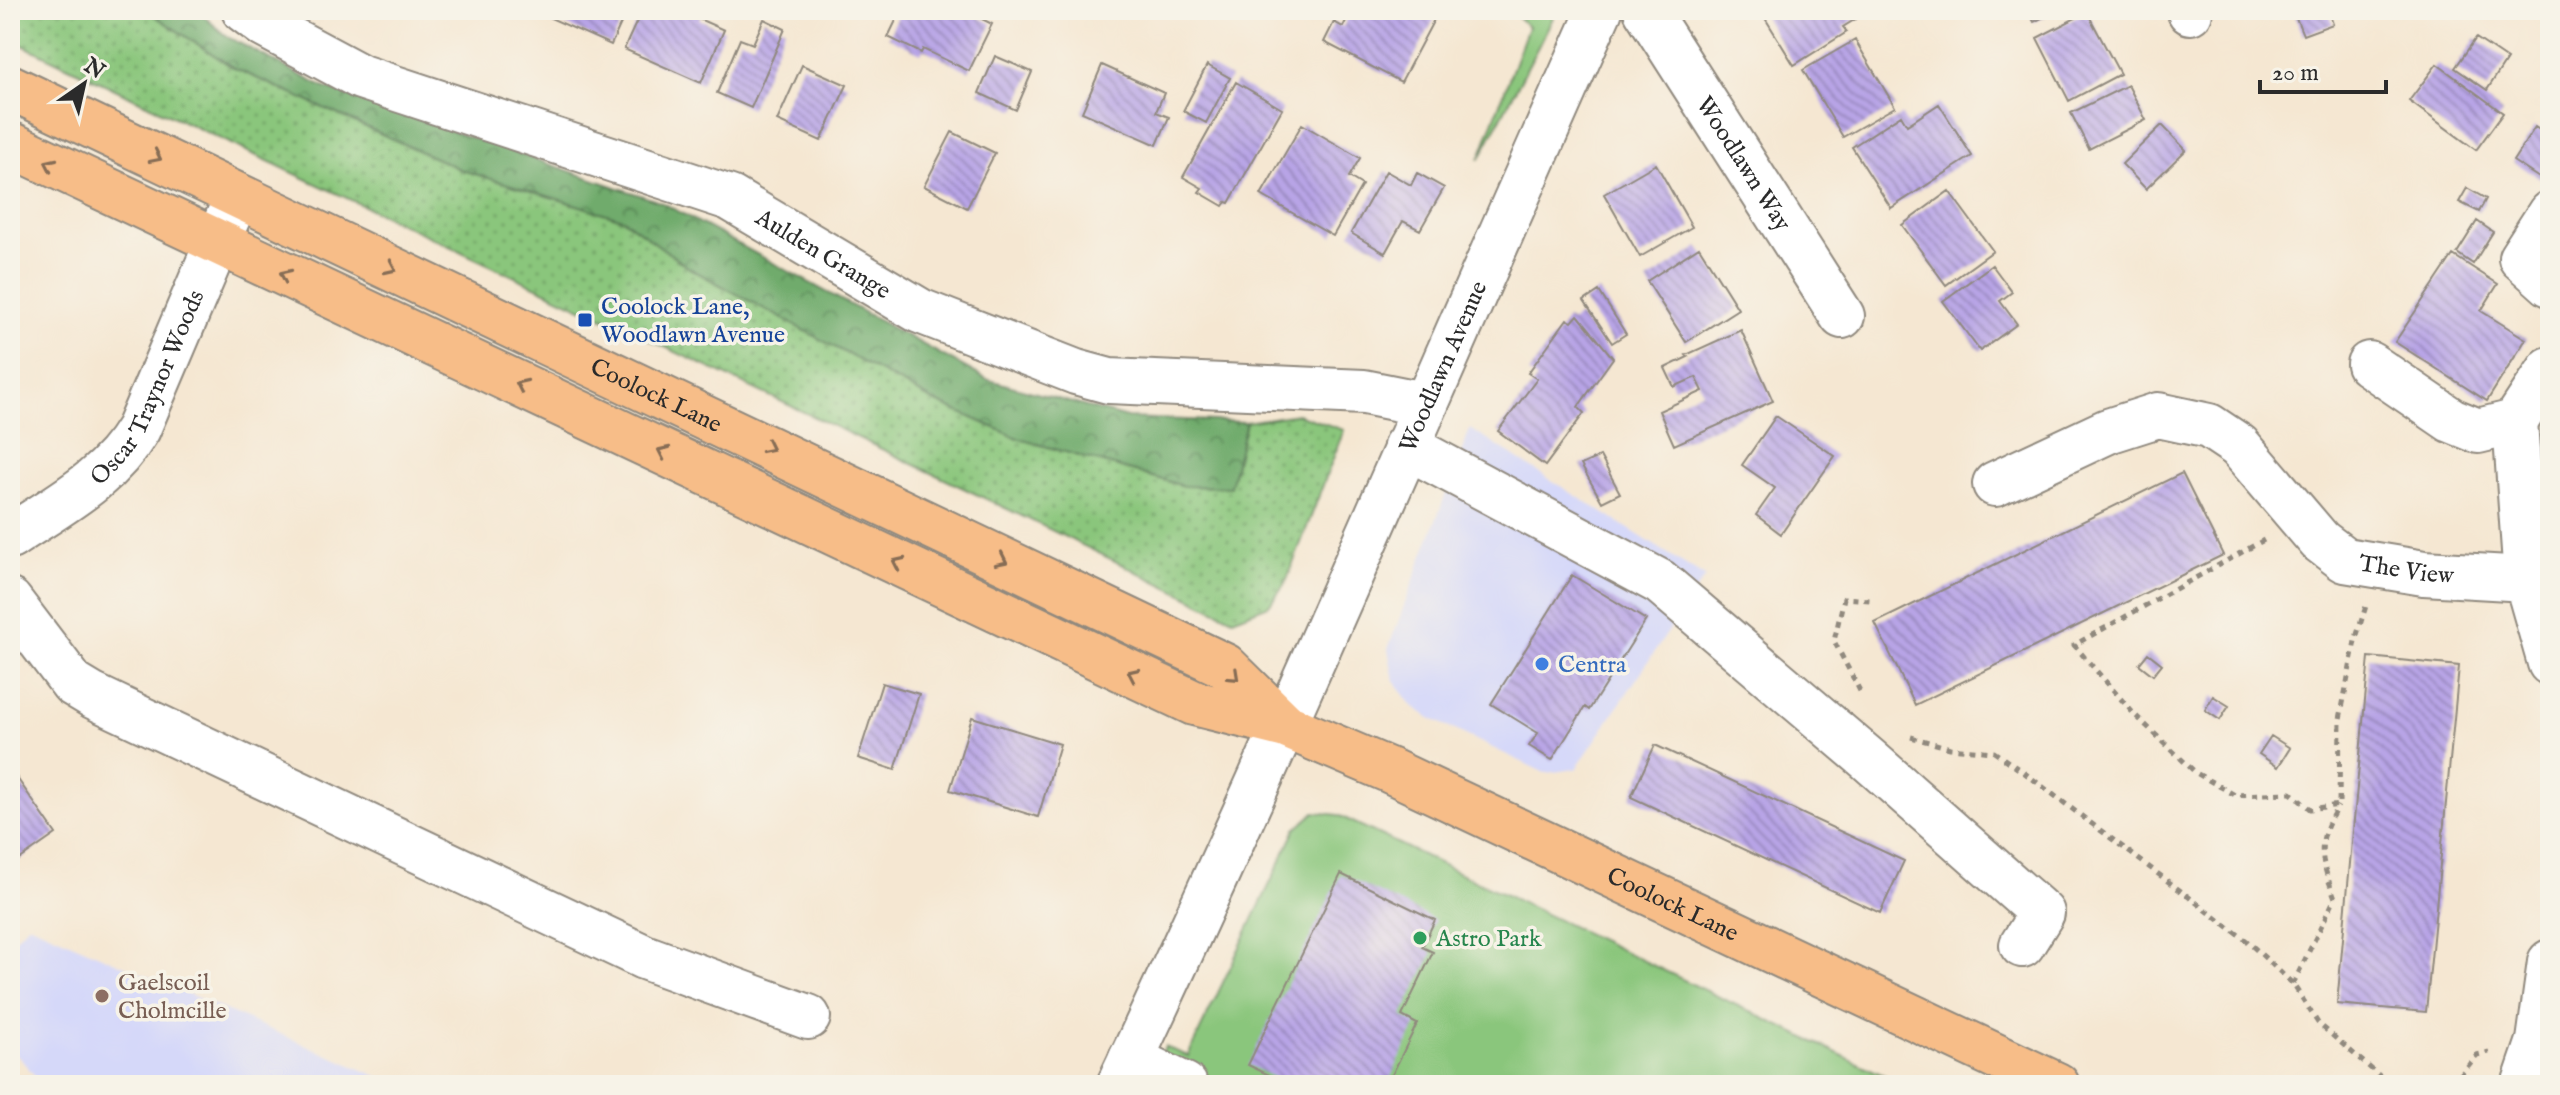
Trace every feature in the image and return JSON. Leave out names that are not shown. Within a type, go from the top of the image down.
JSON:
[{"type":"main road","name":"Coolock Lane","points":[[10,87],[1225,666],[1286,726]]},
{"type":"main road","name":"Coolock Lane","points":[[10,144],[1194,703],[1286,726],[1420,784],[2057,1085]]},
{"type":"street","name":"Aulden Grange","points":[[244,10],[264,25],[361,77],[730,198],[920,311],[1076,372],[1109,381],[1364,392],[1424,404]]},
{"type":"street","name":"Woodlawn Avenue","points":[[1125,1072],[1286,726],[1424,404],[1600,10]]},
{"type":"street","name":"Woodlawn Way","points":[[1646,10],[1842,316]]},
{"type":"street","name":"Oscar Traynor Woods","points":[[10,537],[104,474],[124,454],[138,429],[237,196]]},
{"type":"street","points":[[2550,213],[2521,258],[2550,284]]},
{"type":"street","points":[[2369,364],[2451,420],[2478,431],[2515,422]]},
{"type":"street","points":[[2550,369],[2515,422],[2550,663]]},
{"type":"street","name":"The View","points":[[1995,484],[2108,431],[2158,415],[2209,426],[2239,446],[2320,541],[2345,560],[2379,563],[2424,573],[2538,566]]},
{"type":"street","points":[[1406,446],[1660,582],[1868,759],[2042,913],[2022,945]]},
{"type":"street","points":[[10,601],[73,684],[93,696],[644,957],[808,1017]]},
{"type":"street","points":[[2524,1085],[2539,1041],[2550,962]]},
{"type":"street","points":[[1125,1072],[1185,1085]]},
{"type":"path","points":[[2301,516],[2247,550],[2074,645],[2134,714],[2196,773],[2235,795],[2291,793],[2310,809],[2339,805]]},
{"type":"path","points":[[2293,984],[2335,898],[2323,867],[2323,832],[2339,805],[2340,719],[2355,641],[2379,563]]},
{"type":"path","points":[[1868,698],[1858,689],[1834,641],[1844,598],[1871,600]]},
{"type":"path","points":[[1905,736],[1950,748],[1994,752],[2247,941],[2293,984],[2318,1023],[2390,1085]]},
{"type":"shaded area","points":[[1470,429],[1705,577],[1576,769],[1545,773],[1430,718],[1411,705],[1394,680],[1388,649]]},
{"type":"shaded area","name":"Gaelscoil Cholmcille","points":[[28,924],[397,1085],[43,1085],[10,1047],[10,945]]},
{"type":"green space","points":[[10,10],[146,10],[234,68],[462,170],[623,219],[689,268],[934,401],[1020,439],[1184,486],[1229,487],[1246,422],[1297,414],[1344,430],[1286,582],[1269,605],[1233,619],[929,471],[10,39]]},
{"type":"green space","points":[[146,10],[197,10],[226,36],[323,87],[663,203],[986,379],[1127,418],[1246,422],[1230,487],[1184,486],[1020,439],[934,401],[689,268],[623,219],[462,170],[234,68]]},
{"type":"green space","points":[[1511,10],[1557,10],[1479,160],[1528,27]]},
{"type":"green space","name":"Astro Park","points":[[1315,812],[1338,815],[1904,1085],[1147,1085],[1165,1047],[1188,1056],[1296,829]]},
{"type":"building","points":[[548,10],[627,10],[611,45],[546,16]]},
{"type":"building","points":[[642,10],[703,10],[699,19],[724,30],[701,83],[624,49]]},
{"type":"building","points":[[901,10],[964,10],[992,24],[969,71],[923,49],[921,53],[888,37]]},
{"type":"building","points":[[1351,10],[1438,12],[1401,82],[1324,42],[1334,22],[1343,27]]},
{"type":"building","points":[[1760,10],[1870,10],[1843,27],[1847,32],[1794,65]]},
{"type":"building","points":[[2028,10],[2058,10],[2034,22]]},
{"type":"building","points":[[2293,10],[2328,10],[2333,24],[2303,35]]},
{"type":"building","points":[[2087,12],[2120,74],[2069,101],[2037,38]]},
{"type":"building","points":[[764,19],[785,29],[751,108],[717,93],[740,39],[753,44]]},
{"type":"building","points":[[2476,38],[2507,59],[2487,90],[2455,68]]},
{"type":"building","points":[[1855,40],[1895,107],[1843,137],[1803,70]]},
{"type":"building","points":[[995,56],[1032,72],[1016,110],[979,93]]},
{"type":"building","points":[[2437,64],[2503,113],[2476,150],[2409,101]]},
{"type":"building","points":[[802,65],[847,85],[821,141],[777,121]]},
{"type":"building","points":[[1102,65],[1164,93],[1156,112],[1169,117],[1157,145],[1082,112]]},
{"type":"building","points":[[1207,65],[1230,78],[1206,123],[1183,111]]},
{"type":"building","points":[[1236,82],[1282,109],[1229,203],[1223,206],[1199,192],[1202,188],[1183,177]]},
{"type":"building","points":[[2128,85],[2146,120],[2089,149],[2071,113]]},
{"type":"building","points":[[1939,104],[1972,156],[1891,208],[1852,147],[1901,115],[1907,125]]},
{"type":"building","points":[[1302,124],[1360,158],[1349,177],[1362,185],[1333,236],[1261,195]]},
{"type":"building","points":[[2162,125],[2186,150],[2146,189],[2122,164]]},
{"type":"building","points":[[2535,127],[2550,137],[2550,185],[2513,161]]},
{"type":"building","points":[[952,132],[995,153],[967,208],[924,186]]},
{"type":"building","points":[[1656,164],[1692,227],[1640,257],[1604,194]]},
{"type":"building","points":[[1386,171],[1411,185],[1417,173],[1444,188],[1420,230],[1403,221],[1385,253],[1351,233]]},
{"type":"building","points":[[2467,188],[2486,199],[2479,212],[2459,202]]},
{"type":"building","points":[[1949,191],[1993,251],[1946,285],[1902,225]]},
{"type":"building","points":[[2477,221],[2493,232],[2473,264],[2457,253]]},
{"type":"building","points":[[1699,247],[1738,309],[1686,342],[1647,281]]},
{"type":"building","points":[[2453,255],[2498,284],[2481,311],[2526,339],[2487,401],[2395,342]]},
{"type":"building","points":[[1992,265],[2012,292],[2000,301],[2017,324],[1980,351],[1943,301]]},
{"type":"building","points":[[1599,291],[1626,334],[1612,343],[1584,301]]},
{"type":"building","points":[[1578,315],[1613,358],[1578,407],[1584,413],[1545,466],[1498,431],[1537,379],[1528,373],[1567,319],[1572,322]]},
{"type":"building","points":[[1741,330],[1773,401],[1674,445],[1659,411],[1703,391],[1696,377],[1674,387],[1665,368]]},
{"type":"building","points":[[1776,416],[1835,456],[1781,534],[1756,515],[1775,488],[1742,465]]},
{"type":"building","points":[[1600,456],[1620,493],[1602,502],[1581,465]]},
{"type":"building","points":[[2182,473],[2223,555],[1915,705],[1875,623]]},
{"type":"building","points":[[1572,575],[1646,620],[1589,710],[1585,707],[1552,760],[1529,746],[1538,733],[1491,704]]},
{"type":"building","points":[[2148,653],[2162,664],[2153,675],[2139,664]]},
{"type":"building","points":[[2369,657],[2459,666],[2426,1012],[2337,1004]]},
{"type":"building","points":[[882,683],[919,694],[895,770],[858,758]]},
{"type":"building","points":[[2213,696],[2229,706],[2220,720],[2205,710]]},
{"type":"building","points":[[972,717],[1060,744],[1038,817],[950,790]]},
{"type":"building","points":[[2271,736],[2290,748],[2278,767],[2259,754]]},
{"type":"building","points":[[1655,745],[1904,861],[1880,913],[1631,797]]},
{"type":"building","points":[[10,768],[56,834],[10,866]]},
{"type":"building","name":"Astro Park","points":[[1341,874],[1435,920],[1422,947],[1433,952],[1402,1016],[1417,1024],[1387,1085],[1290,1085],[1248,1065]]},
{"type":"place","name":"Coolock Lane, Woodlawn Avenue","points":[[585,320]]},
{"type":"place","name":"Centra","points":[[1542,664]]},
{"type":"place","name":"Astro Park","points":[[1420,938]]},
{"type":"place","name":"Gaelscoil Cholmcille","points":[[102,996]]}]
